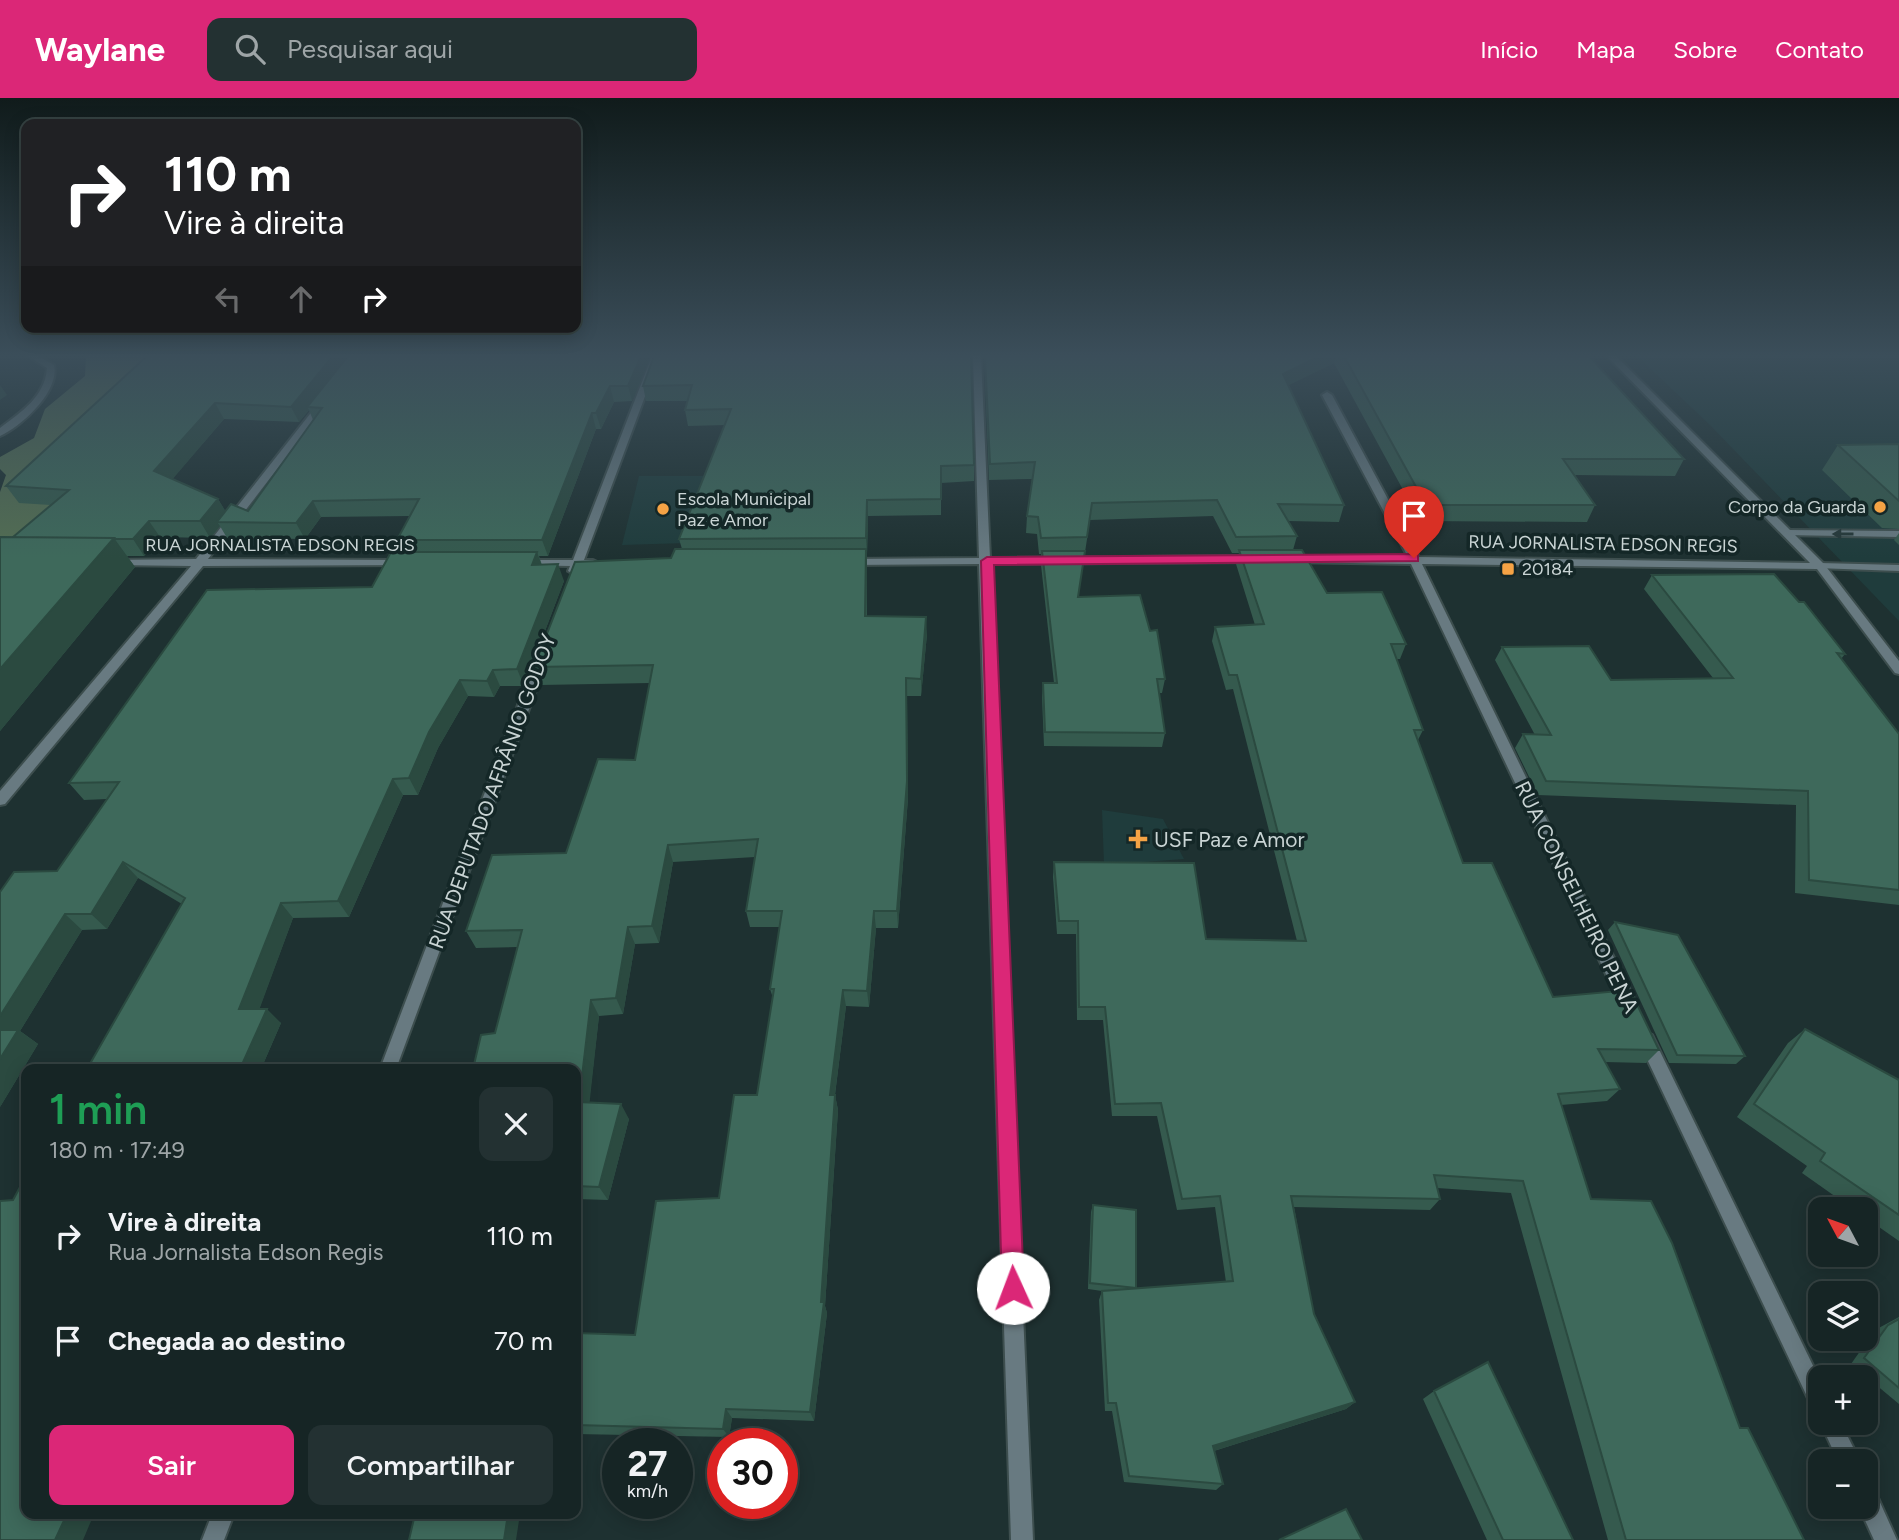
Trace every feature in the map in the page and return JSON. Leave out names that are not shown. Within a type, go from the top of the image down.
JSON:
[{"type":"street","points":[[0,800],[199,563],[307,423]]},
{"type":"street","points":[[567,589],[630,423]]},
{"type":"street","points":[[980,423],[1022,1540]]},
{"type":"street","name":"RUA CONSELHEIRO PENA","points":[[1341,423],[1414,558],[1808,1377]]},
{"type":"street","points":[[1678,423],[1820,566],[1899,670]]},
{"type":"street","points":[[1788,533],[1899,534]]},
{"type":"street","name":"RUA JORNALISTA EDSON REGIS","points":[[1276,559],[1414,558],[1899,568]]},
{"type":"street","points":[[837,562],[1262,559]]},
{"type":"street","name":"RUA JORNALISTA EDSON REGIS","points":[[106,562],[420,563]]},
{"type":"street","points":[[509,563],[604,562]]},
{"type":"street","name":"RUA DEPUTADO AFRÂNIO GODOY","points":[[390,1064],[548,640]]},
{"type":"street","points":[[213,1540],[221,1519]]},
{"type":"street","points":[[1876,1519],[1886,1540]]},
{"type":"shaded area","points":[[1899,423],[1899,621],[1709,424]]},
{"type":"shaded area","name":"Escola Municipal Paz e Amor","points":[[639,476],[704,476],[686,543],[622,545]]},
{"type":"shaded area","name":"USF Paz e Amor","points":[[1102,810],[1163,819],[1184,859],[1104,865]]},
{"type":"green space","points":[[40,423],[129,423],[77,506],[52,531],[0,541],[0,492],[6,475],[0,469],[0,457],[34,438]]},
{"type":"building","points":[[74,423],[197,423],[154,471],[218,499],[200,521],[149,521],[133,539],[13,537],[69,490],[6,486]]},
{"type":"building","points":[[311,423],[588,423],[542,540],[397,540],[419,499],[313,501],[296,523],[217,522],[231,504],[248,511]]},
{"type":"building","points":[[725,423],[973,423],[974,465],[941,466],[941,499],[867,500],[866,538],[679,539]]},
{"type":"building","points":[[988,423],[1306,423],[1344,505],[1278,504],[1297,536],[1236,537],[1217,500],[1092,503],[1087,537],[1041,538],[1038,517],[1027,516],[1035,462],[990,464]]},
{"type":"building","points":[[1381,423],[1651,423],[1684,459],[1563,459],[1595,505],[1426,505]]},
{"type":"building","points":[[1899,444],[1899,501],[1838,445]]},
{"type":"building","points":[[0,537],[114,538],[0,669]]},
{"type":"building","points":[[675,549],[866,549],[865,616],[926,617],[921,679],[906,678],[907,781],[897,911],[874,911],[867,991],[843,990],[830,1095],[835,1095],[821,1302],[824,1302],[810,1412],[726,1409],[723,1428],[581,1425],[581,1333],[635,1335],[656,1201],[719,1198],[734,1095],[757,1095],[774,989],[770,989],[782,911],[746,911],[758,839],[668,845],[652,926],[628,927],[616,998],[591,1000],[581,1085],[581,1064],[474,1064],[481,1035],[495,1033],[522,930],[466,931],[492,855],[566,853],[598,759],[635,760],[653,665],[534,667],[575,562],[671,558]]},
{"type":"building","points":[[1239,550],[1302,550],[1327,593],[1382,592],[1406,644],[1391,644],[1423,730],[1414,730],[1463,863],[1492,863],[1553,997],[1630,990],[1659,1050],[1598,1049],[1620,1089],[1558,1094],[1591,1199],[1651,1201],[1672,1243],[1740,1428],[1748,1428],[1804,1540],[1626,1540],[1523,1181],[1434,1175],[1440,1199],[1291,1196],[1314,1314],[1355,1402],[1213,1446],[1223,1484],[1129,1476],[1116,1403],[1108,1403],[1102,1291],[1233,1281],[1220,1196],[1182,1199],[1161,1103],[1115,1104],[1105,1007],[1079,1007],[1078,921],[1059,921],[1054,862],[1194,863],[1206,939],[1306,941],[1237,675],[1229,675],[1215,627],[1264,624]]},
{"type":"building","points":[[1042,551],[1085,551],[1078,597],[1140,595],[1150,631],[1157,630],[1165,679],[1157,679],[1165,733],[1045,732],[1043,683],[1057,683]]},
{"type":"building","points":[[391,552],[537,552],[532,565],[558,564],[517,669],[493,670],[487,681],[460,680],[429,732],[409,778],[393,779],[338,901],[281,903],[239,1009],[267,1009],[242,1064],[90,1064],[185,898],[123,862],[91,914],[65,914],[0,1016],[0,892],[14,872],[57,871],[119,782],[69,783],[207,590],[372,587]]},
{"type":"building","points":[[1774,574],[1799,602],[1804,602],[1845,654],[1837,653],[1899,734],[1899,890],[1809,880],[1808,791],[1546,781],[1523,734],[1551,735],[1502,647],[1589,646],[1611,680],[1733,678],[1652,575]]},
{"type":"building","points":[[1615,922],[1678,935],[1745,1056],[1677,1055]]},
{"type":"building","points":[[1805,1029],[1899,1080],[1899,1215],[1878,1201],[1878,1197],[1873,1197],[1820,1161],[1825,1153],[1754,1104]]},
{"type":"building","points":[[0,1030],[18,1030],[0,1059]]},
{"type":"building","points":[[581,1102],[621,1104],[599,1187],[581,1186]]},
{"type":"building","points":[[21,1185],[21,1519],[65,1519],[55,1540],[0,1540],[0,1201],[13,1200]]},
{"type":"building","points":[[1093,1205],[1136,1210],[1136,1288],[1090,1283]]},
{"type":"building","points":[[1899,1319],[1899,1388],[1878,1370],[1878,1365],[1872,1365],[1864,1358],[1869,1351],[1878,1351],[1878,1339],[1888,1325]]},
{"type":"building","points":[[1488,1362],[1573,1540],[1503,1540],[1434,1391]]},
{"type":"building","points":[[1346,1509],[1362,1540],[1279,1540]]},
{"type":"building","points":[[414,1519],[507,1519],[504,1540],[409,1540]]},
{"type":"place","name":"Corpo da Guarda","points":[[1880,507]]},
{"type":"place","name":"Escola Municipal Paz e Amor","points":[[663,509]]},
{"type":"place","name":"20184","points":[[1508,569]]},
{"type":"place","name":"USF Paz e Amor","points":[[1138,839]]},
{"type":"route","points":[[1013,1288],[987,561],[1414,558]]}]
